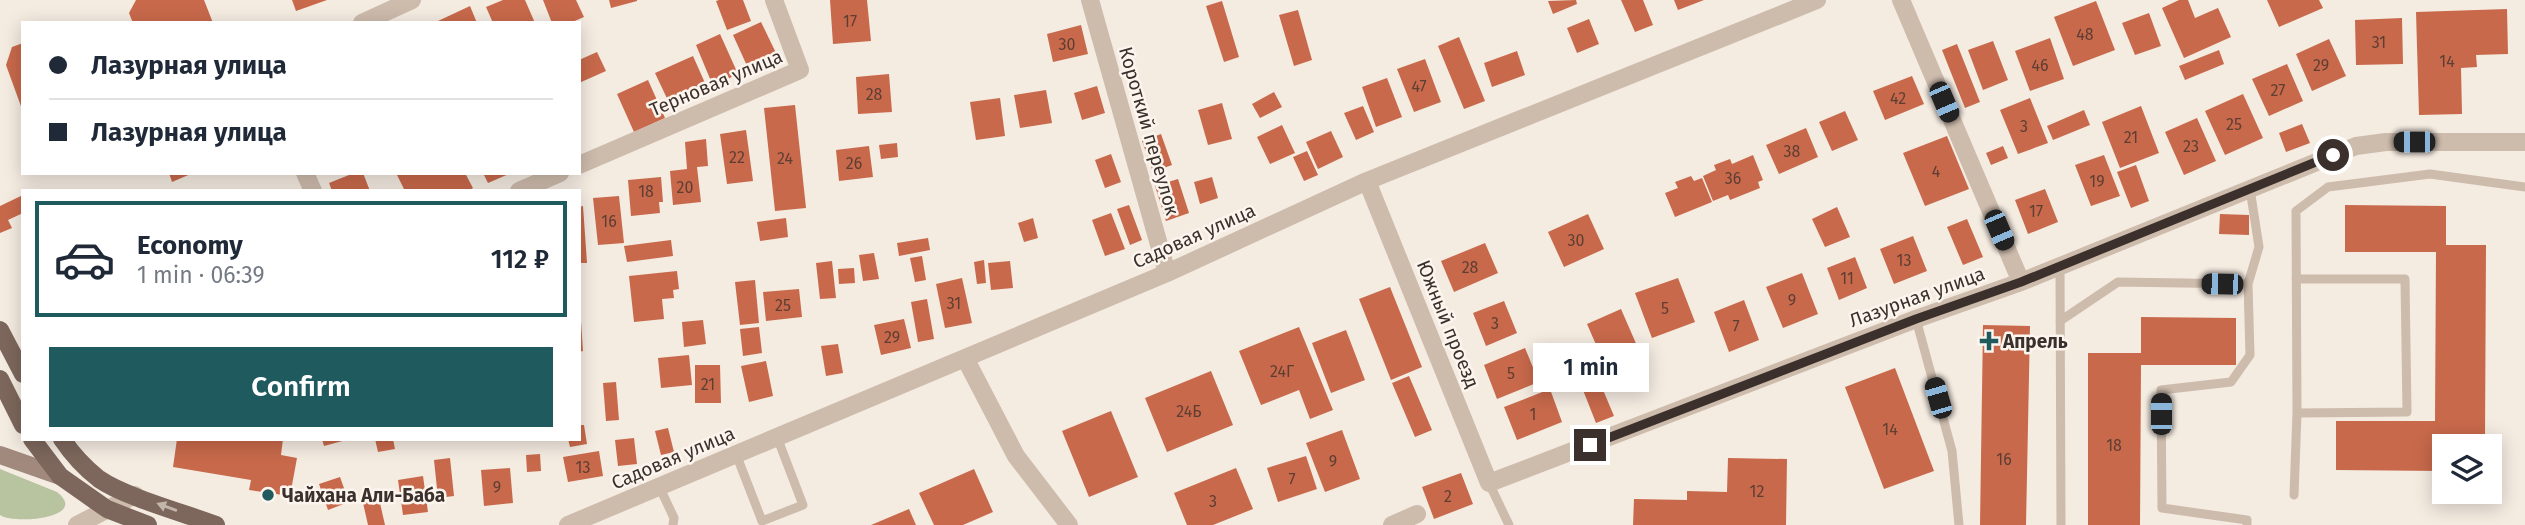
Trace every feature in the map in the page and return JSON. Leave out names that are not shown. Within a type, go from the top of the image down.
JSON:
[{"type":"main road","points":[[0,330],[21,370]]},
{"type":"main road","points":[[0,379],[21,421]]},
{"type":"main road","points":[[34,441],[60,476],[107,509],[148,525]]},
{"type":"main road","points":[[63,441],[72,454],[100,479],[127,492],[216,525]]},
{"type":"main road","points":[[60,476],[87,485],[127,492]]},
{"type":"street","points":[[366,21],[412,0]]},
{"type":"street","name":"Терновая улица","points":[[581,164],[800,70],[774,0]]},
{"type":"street","name":"Короткий переулок","points":[[1090,0],[1167,273]]},
{"type":"street","name":"Садовая улица","points":[[568,525],[587,521],[659,486],[1167,273],[1367,181],[1817,0]]},
{"type":"street","points":[[1901,0],[2021,282]]},
{"type":"street","name":"Лазурная улица","points":[[1489,483],[1916,319],[2021,282],[2356,146],[2386,142],[2525,142]]},
{"type":"street","points":[[524,189],[555,175]]},
{"type":"street","name":"Южный проезд","points":[[1367,181],[1489,483]]},
{"type":"street","points":[[965,358],[1016,456],[1069,525]]},
{"type":"street","points":[[0,455],[60,476]]},
{"type":"street","points":[[76,525],[107,509],[127,492]]},
{"type":"street","points":[[1392,525],[1417,514]]},
{"type":"lane","points":[[2294,495],[2297,413],[2295,211],[2328,187],[2430,174],[2525,187]]},
{"type":"lane","points":[[2247,525],[2247,520],[2162,508],[2161,390],[2231,382],[2250,355],[2248,284],[2259,247],[2250,188]]},
{"type":"lane","points":[[2060,266],[2061,525]]},
{"type":"lane","points":[[2297,279],[2405,279],[2407,412],[2297,413]]},
{"type":"lane","points":[[2060,321],[2118,282],[2248,284]]},
{"type":"lane","points":[[1916,319],[1952,452],[1959,525]]},
{"type":"lane","points":[[736,454],[762,521],[803,505],[776,437]]},
{"type":"lane","points":[[1489,483],[1509,525]]},
{"type":"lane","points":[[659,486],[674,518],[673,525]]},
{"type":"green space","points":[[0,469],[57,492],[65,501],[64,508],[46,517],[33,519],[0,515]]},
{"type":"building","points":[[136,0],[204,0],[212,21],[132,21],[129,13]]},
{"type":"building","points":[[292,0],[327,0],[296,11]]},
{"type":"building","points":[[503,0],[525,0],[534,21],[492,21],[486,7]]},
{"type":"building","points":[[543,0],[576,0],[584,17],[575,21],[551,21]]},
{"type":"building","points":[[609,0],[637,0],[637,1],[611,8]]},
{"type":"building","points":[[743,0],[751,21],[727,30],[716,1]]},
{"type":"building","points":[[830,0],[867,0],[871,41],[833,44]]},
{"type":"building","points":[[1576,0],[1577,4],[1553,14],[1548,1]]},
{"type":"building","points":[[1621,0],[1643,0],[1653,25],[1635,32]]},
{"type":"building","points":[[1674,0],[1704,0],[1678,10]]},
{"type":"building","points":[[2179,0],[2188,0],[2195,18],[2218,8],[2231,37],[2184,58],[2162,8]]},
{"type":"building","points":[[2267,0],[2319,0],[2323,8],[2279,27]]},
{"type":"building","points":[[1222,1],[1239,57],[1224,62],[1206,6]]},
{"type":"building","points":[[2096,1],[2115,50],[2073,66],[2054,17]]},
{"type":"building","points":[[470,6],[476,21],[438,21]]},
{"type":"building","points":[[2507,9],[2508,54],[2476,55],[2477,67],[2461,68],[2462,114],[2419,115],[2416,12]]},
{"type":"building","points":[[1298,10],[1312,60],[1294,66],[1279,15]]},
{"type":"building","points":[[2149,13],[2161,46],[2135,55],[2122,23]]},
{"type":"building","points":[[2402,18],[2403,64],[2356,65],[2355,20]]},
{"type":"building","points":[[1589,19],[1599,44],[1577,53],[1567,28]]},
{"type":"building","points":[[761,22],[777,55],[748,68],[733,35]]},
{"type":"building","points":[[1081,25],[1088,54],[1053,62],[1047,34]]},
{"type":"building","points":[[720,34],[738,74],[713,86],[696,45]]},
{"type":"building","points":[[1459,37],[1485,101],[1464,109],[1438,46]]},
{"type":"building","points":[[2050,38],[2064,79],[2030,91],[2015,51]]},
{"type":"building","points":[[2329,39],[2346,76],[2312,91],[2296,54]]},
{"type":"building","points":[[1993,41],[2008,80],[1983,90],[1968,50]]},
{"type":"building","points":[[21,44],[21,106],[6,65],[12,47]]},
{"type":"building","points":[[1957,44],[1980,102],[1965,108],[1942,50]]},
{"type":"building","points":[[2219,50],[2224,64],[2185,80],[2179,66]]},
{"type":"building","points":[[1517,51],[1525,75],[1492,87],[1484,63]]},
{"type":"building","points":[[597,52],[606,71],[581,82],[581,59]]},
{"type":"building","points":[[693,56],[709,92],[672,109],[655,73]]},
{"type":"building","points":[[1425,59],[1441,102],[1414,112],[1397,69]]},
{"type":"building","points":[[2287,64],[2303,101],[2269,116],[2252,79]]},
{"type":"building","points":[[889,74],[892,112],[858,114],[856,77]]},
{"type":"building","points":[[1912,76],[1924,104],[1885,120],[1873,91]]},
{"type":"building","points":[[1387,78],[1402,117],[1376,127],[1362,87]]},
{"type":"building","points":[[648,80],[665,118],[634,132],[617,94]]},
{"type":"building","points":[[1097,86],[1105,113],[1082,120],[1074,93]]},
{"type":"building","points":[[1046,90],[1052,123],[1020,128],[1014,95]]},
{"type":"building","points":[[1274,92],[1282,107],[1260,118],[1252,104]]},
{"type":"building","points":[[2243,94],[2263,138],[2225,155],[2205,111]]},
{"type":"building","points":[[1000,98],[1005,136],[976,140],[970,102]]},
{"type":"building","points":[[2030,98],[2048,143],[2018,154],[2000,110]]},
{"type":"building","points":[[1222,103],[1232,139],[1208,145],[1198,110]]},
{"type":"building","points":[[795,105],[806,208],[775,211],[764,108]]},
{"type":"building","points":[[1363,106],[1374,132],[1356,140],[1344,113]]},
{"type":"building","points":[[2141,106],[2159,153],[2120,168],[2102,122]]},
{"type":"building","points":[[2084,110],[2090,125],[2053,140],[2047,126]]},
{"type":"building","points":[[1845,111],[1858,140],[1832,151],[1819,122]]},
{"type":"building","points":[[2197,118],[2216,161],[2184,175],[2165,132]]},
{"type":"building","points":[[2302,124],[2310,143],[2286,152],[2279,133]]},
{"type":"building","points":[[1282,125],[1295,153],[1270,164],[1257,137]]},
{"type":"building","points":[[1806,128],[1818,157],[1779,174],[1766,145]]},
{"type":"building","points":[[746,130],[753,181],[727,184],[720,134]]},
{"type":"building","points":[[1331,131],[1343,157],[1318,169],[1306,142]]},
{"type":"building","points":[[1161,134],[1172,165],[1153,172],[1142,141]]},
{"type":"building","points":[[1947,136],[1969,189],[1925,206],[1903,153]]},
{"type":"building","points":[[706,139],[708,166],[697,167],[701,202],[673,205],[670,171],[687,169],[685,142]]},
{"type":"building","points":[[897,143],[898,157],[881,159],[879,145]]},
{"type":"building","points":[[869,146],[873,177],[839,181],[836,150]]},
{"type":"building","points":[[2003,146],[2008,158],[1991,165],[1986,153]]},
{"type":"building","points":[[1307,151],[1318,175],[1304,181],[1293,157]]},
{"type":"building","points":[[1111,154],[1121,182],[1105,188],[1095,160]]},
{"type":"building","points":[[1753,155],[1763,180],[1758,182],[1760,188],[1730,200],[1728,195],[1713,201],[1703,176],[1716,170],[1714,165],[1730,159],[1732,164]]},
{"type":"building","points":[[2104,155],[2120,196],[2091,206],[2075,165]]},
{"type":"building","points":[[2136,165],[2149,201],[2131,208],[2117,172]]},
{"type":"building","points":[[170,175],[188,175],[172,182]]},
{"type":"building","points":[[349,175],[364,175],[369,189],[331,189],[329,183]]},
{"type":"building","points":[[397,175],[466,175],[473,188],[471,189],[404,189]]},
{"type":"building","points":[[484,175],[506,175],[488,183]]},
{"type":"building","points":[[1691,176],[1694,181],[1702,178],[1712,202],[1675,217],[1665,193],[1678,188],[1675,182]]},
{"type":"building","points":[[661,177],[663,202],[659,202],[660,213],[631,216],[628,180]]},
{"type":"building","points":[[1212,177],[1218,198],[1200,204],[1194,182]]},
{"type":"building","points":[[1178,179],[1189,213],[1166,221],[1155,186]]},
{"type":"building","points":[[2045,189],[2058,222],[2028,234],[2015,200]]},
{"type":"building","points":[[21,196],[21,214],[8,220],[12,228],[0,233],[0,206]]},
{"type":"building","points":[[619,196],[624,243],[598,245],[593,198]]},
{"type":"building","points":[[1129,205],[1142,240],[1130,245],[1117,209]]},
{"type":"building","points":[[2345,205],[2446,206],[2446,245],[2486,245],[2485,434],[2432,434],[2432,471],[2336,470],[2336,421],[2435,421],[2436,252],[2345,252]]},
{"type":"building","points":[[583,206],[587,263],[581,263]]},
{"type":"building","points":[[1837,207],[1850,237],[1825,247],[1812,219]]},
{"type":"building","points":[[1111,213],[1125,249],[1105,256],[1092,220]]},
{"type":"building","points":[[1588,214],[1604,249],[1564,267],[1548,232]]},
{"type":"building","points":[[2220,214],[2249,215],[2249,235],[2219,234]]},
{"type":"building","points":[[786,218],[788,237],[760,241],[757,222]]},
{"type":"building","points":[[1033,218],[1038,238],[1024,242],[1018,223]]},
{"type":"building","points":[[1967,219],[1983,257],[1963,265],[1947,227]]},
{"type":"building","points":[[1913,236],[1927,271],[1894,284],[1880,249]]},
{"type":"building","points":[[928,238],[930,250],[899,256],[897,243]]},
{"type":"building","points":[[671,240],[673,256],[627,262],[624,246]]},
{"type":"building","points":[[1485,243],[1498,273],[1454,292],[1441,261]]},
{"type":"building","points":[[874,253],[879,279],[863,281],[859,255]]},
{"type":"building","points":[[922,256],[926,280],[915,282],[910,258]]},
{"type":"building","points":[[1855,257],[1867,288],[1839,300],[1827,268]]},
{"type":"building","points":[[984,260],[986,283],[977,284],[974,262]]},
{"type":"building","points":[[832,261],[836,298],[820,299],[816,263]]},
{"type":"building","points":[[1010,261],[1013,288],[991,290],[988,263]]},
{"type":"building","points":[[854,268],[855,283],[839,284],[838,269]]},
{"type":"building","points":[[677,271],[679,289],[673,290],[674,298],[662,299],[664,319],[634,322],[629,276]]},
{"type":"building","points":[[1802,273],[1818,314],[1783,328],[1766,287]]},
{"type":"building","points":[[962,278],[972,323],[945,328],[936,284]]},
{"type":"building","points":[[1678,278],[1695,322],[1652,338],[1635,293]]},
{"type":"building","points":[[755,280],[759,323],[740,325],[735,282]]},
{"type":"building","points":[[1390,287],[1422,367],[1391,380],[1359,299]]},
{"type":"building","points":[[799,289],[802,317],[766,321],[763,292]]},
{"type":"building","points":[[927,299],[934,339],[918,342],[911,302]]},
{"type":"building","points":[[1744,300],[1759,340],[1729,352],[1714,312]]},
{"type":"building","points":[[1504,301],[1517,333],[1486,346],[1473,313]]},
{"type":"building","points":[[1621,309],[1638,348],[1604,363],[1587,324]]},
{"type":"building","points":[[2141,317],[2236,318],[2236,365],[2141,365],[2140,525],[2088,525],[2088,353],[2141,353]]},
{"type":"building","points":[[904,319],[911,348],[881,355],[874,325]]},
{"type":"building","points":[[703,320],[706,344],[684,347],[682,322]]},
{"type":"building","points":[[1983,325],[2030,326],[2026,525],[1980,525]]},
{"type":"building","points":[[759,327],[762,353],[743,356],[740,329]]},
{"type":"building","points":[[1299,327],[1333,410],[1310,419],[1299,390],[1261,405],[1239,351]]},
{"type":"building","points":[[1346,330],[1365,380],[1331,393],[1312,343]]},
{"type":"building","points":[[838,344],[843,373],[826,376],[821,346]]},
{"type":"building","points":[[1525,348],[1539,382],[1497,399],[1484,365]]},
{"type":"building","points":[[689,355],[692,385],[661,388],[658,358]]},
{"type":"building","points":[[766,361],[773,396],[749,402],[741,366]]},
{"type":"building","points":[[695,365],[720,365],[721,403],[695,403]]},
{"type":"building","points":[[1895,368],[1934,471],[1884,489],[1845,387]]},
{"type":"building","points":[[1211,371],[1233,425],[1167,452],[1145,398]]},
{"type":"building","points":[[1409,376],[1432,430],[1415,437],[1392,383]]},
{"type":"building","points":[[1598,378],[1614,416],[1596,423],[1581,385]]},
{"type":"building","points":[[616,382],[619,420],[606,421],[603,383]]},
{"type":"building","points":[[1550,389],[1562,422],[1517,440],[1504,407]]},
{"type":"building","points":[[1111,411],[1138,477],[1089,497],[1062,431]]},
{"type":"building","points":[[581,425],[584,425],[587,444],[570,447],[568,441],[581,441]]},
{"type":"building","points":[[668,428],[674,452],[661,455],[655,431]]},
{"type":"building","points":[[1342,430],[1360,479],[1325,492],[1306,443]]},
{"type":"building","points":[[634,438],[637,464],[618,466],[615,440]]},
{"type":"building","points":[[177,441],[283,441],[281,455],[297,458],[290,496],[249,490],[251,480],[173,467]]},
{"type":"building","points":[[323,441],[342,441],[324,446]]},
{"type":"building","points":[[375,441],[393,441],[395,449],[378,452]]},
{"type":"building","points":[[599,451],[603,476],[568,482],[563,457]]},
{"type":"building","points":[[540,454],[541,471],[527,472],[526,455]]},
{"type":"building","points":[[1306,456],[1317,489],[1278,502],[1267,468]]},
{"type":"building","points":[[450,458],[454,496],[438,498],[434,460]]},
{"type":"building","points":[[1728,458],[1787,459],[1786,525],[1633,525],[1634,499],[1687,500],[1687,491],[1727,492]]},
{"type":"building","points":[[510,468],[513,503],[484,506],[481,470]]},
{"type":"building","points":[[1236,468],[1253,509],[1213,525],[1187,525],[1174,493]]},
{"type":"building","points":[[974,469],[993,512],[963,525],[934,525],[919,493]]},
{"type":"building","points":[[1461,473],[1473,504],[1434,519],[1422,487]]},
{"type":"building","points":[[423,476],[428,512],[403,515],[398,480]]},
{"type":"building","points":[[340,477],[349,502],[328,510],[319,484]]},
{"type":"building","points":[[377,490],[385,525],[368,525],[361,494]]},
{"type":"building","points":[[909,509],[916,525],[871,525]]},
{"type":"place","name":"Апрель","points":[[1989,341]]},
{"type":"place","name":"Чайхана Али-Баба","points":[[268,495]]},
{"type":"route","points":[[1590,445],[1916,319],[2021,282],[2333,155]]}]
